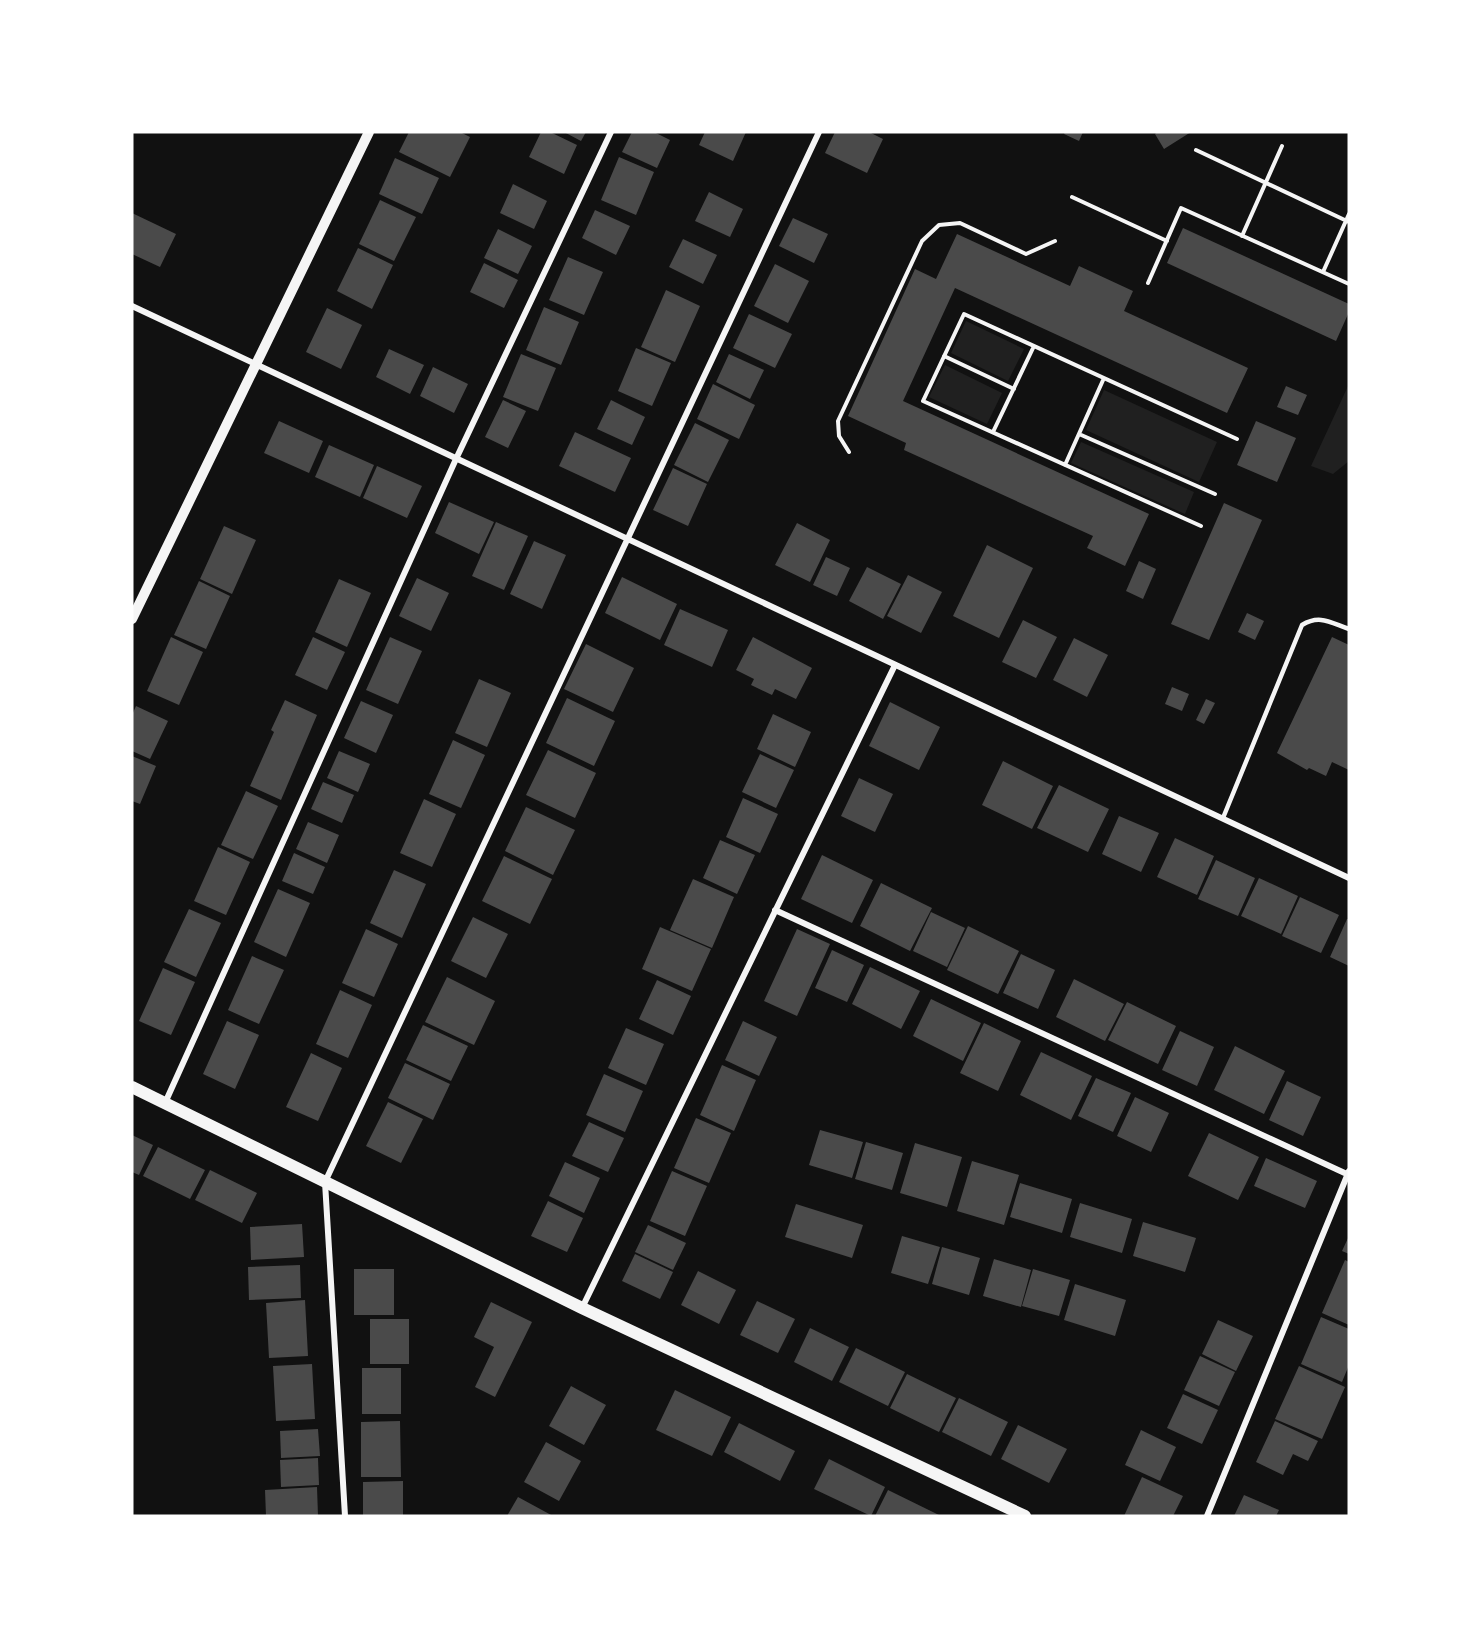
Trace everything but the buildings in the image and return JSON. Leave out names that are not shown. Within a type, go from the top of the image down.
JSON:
[{"type":"main road","points":[[132,1087],[582,1308],[1025,1516]]},
{"type":"street","points":[[132,619],[369,132]]},
{"type":"street","points":[[165,1103],[456,459],[611,132]]},
{"type":"street","points":[[345,1516],[325,1182],[819,132]]},
{"type":"street","points":[[132,306],[1349,878]]},
{"type":"street","points":[[582,1308],[895,665]]},
{"type":"street","points":[[775,910],[1348,1173],[1207,1516]]},
{"type":"lane","points":[[1223,818],[1302,626],[1319,618],[1349,630]]},
{"type":"path","points":[[1242,236],[1282,147]]},
{"type":"path","points":[[1196,150],[1348,221]]},
{"type":"path","points":[[1072,197],[1167,241]]},
{"type":"path","points":[[1148,283],[1181,208],[1349,284]]},
{"type":"path","points":[[1323,272],[1348,221],[1349,214]]},
{"type":"path","points":[[849,452],[839,436],[838,421],[922,240],[939,225],[960,223],[1026,254],[1054,241]]},
{"type":"path","points":[[1201,526],[923,401],[964,314],[1237,439]]},
{"type":"path","points":[[993,432],[1034,346]]},
{"type":"path","points":[[944,356],[1014,389]]},
{"type":"path","points":[[1065,465],[1104,378]]},
{"type":"path","points":[[1079,434],[1215,494]]},
{"type":"shaded area","points":[[966,321],[1024,349],[1008,381],[951,353]]},
{"type":"shaded area","points":[[945,365],[1002,393],[987,424],[929,397]]},
{"type":"shaded area","points":[[1349,384],[1349,461],[1333,474],[1311,466]]},
{"type":"shaded area","points":[[1104,390],[1217,442],[1199,482],[1086,430]]},
{"type":"shaded area","points":[[1081,442],[1194,492],[1185,514],[1071,463]]}]
